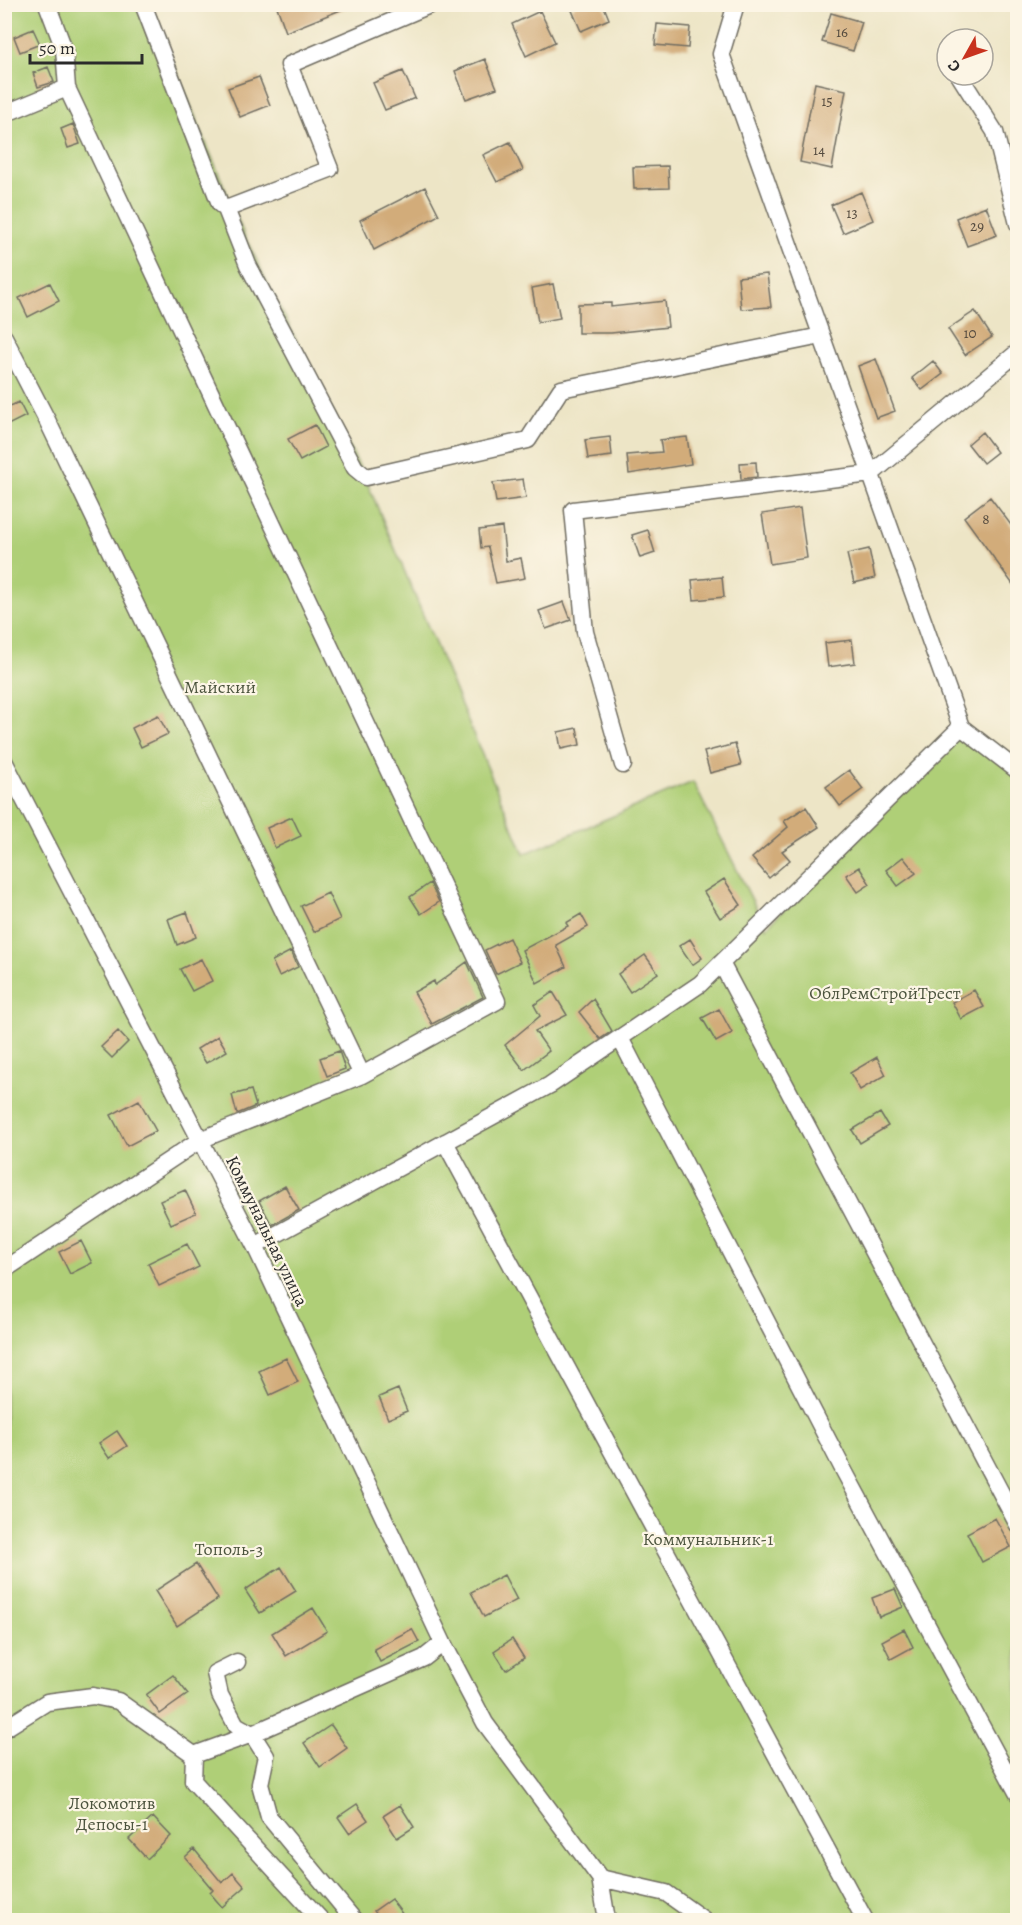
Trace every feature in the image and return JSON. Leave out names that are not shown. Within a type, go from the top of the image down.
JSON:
[{"type":"lane","points":[[4,1270],[200,1140],[362,1075],[497,1001],[67,88],[64,49],[47,4]]},
{"type":"lane","points":[[143,4],[220,204],[226,209],[253,275],[355,468],[366,477],[528,440],[561,389],[821,336]]},
{"type":"lane","points":[[226,209],[330,169],[289,65],[432,4]]},
{"type":"lane","points":[[736,4],[721,54],[961,727],[1017,771]]},
{"type":"lane","points":[[967,87],[995,132],[1017,224]]},
{"type":"lane","points":[[4,114],[67,88]]},
{"type":"lane","points":[[4,337],[52,431],[362,1075]]},
{"type":"lane","points":[[623,765],[585,632],[573,510],[871,474],[1017,352]]},
{"type":"lane","points":[[255,1246],[550,1085],[700,984],[961,727]]},
{"type":"lane","name":"Коммунальная улица","points":[[4,761],[255,1246],[443,1643],[485,1724],[600,1878]]},
{"type":"lane","points":[[721,963],[1017,1524]]},
{"type":"lane","points":[[620,1038],[843,1469],[1017,1794]]},
{"type":"lane","points":[[445,1142],[865,1920]]},
{"type":"lane","points":[[194,1755],[252,1734],[424,1658],[443,1643]]},
{"type":"lane","points":[[237,1662],[215,1674],[220,1695],[236,1725],[252,1734],[266,1756],[260,1784],[269,1817],[354,1920]]},
{"type":"lane","points":[[4,1729],[47,1702],[93,1696],[117,1701],[194,1755]]},
{"type":"lane","points":[[194,1755],[193,1781],[321,1920]]},
{"type":"lane","points":[[607,1920],[600,1878],[666,1893],[704,1920]]},
{"type":"green space","points":[[5,5],[149,5],[244,235],[366,480],[524,854],[693,782],[766,928],[961,727],[1017,771],[1017,1920],[5,1920]]},
{"type":"building","points":[[276,4],[353,4],[353,5],[286,32]]},
{"type":"building","points":[[579,4],[603,4],[609,19],[581,31],[571,8]]},
{"type":"building","points":[[540,11],[555,42],[526,56],[512,24]]},
{"type":"building","points":[[831,13],[862,22],[853,51],[822,42]]},
{"type":"building","points":[[657,24],[690,27],[688,48],[655,45]]},
{"type":"building","points":[[33,29],[40,44],[20,52],[14,37]]},
{"type":"building","points":[[485,59],[497,88],[466,99],[455,71]]},
{"type":"building","points":[[48,67],[54,82],[38,87],[33,73]]},
{"type":"building","points":[[403,71],[415,98],[385,110],[373,83]]},
{"type":"building","points":[[259,77],[270,105],[240,117],[228,88]]},
{"type":"building","points":[[815,83],[846,90],[832,169],[800,162]]},
{"type":"building","points":[[73,124],[80,144],[68,148],[61,129]]},
{"type":"building","points":[[510,142],[523,170],[497,182],[483,155]]},
{"type":"building","points":[[668,166],[669,188],[634,189],[633,167]]},
{"type":"building","points":[[425,187],[439,215],[374,250],[360,220]]},
{"type":"building","points":[[861,192],[873,220],[843,233],[831,205]]},
{"type":"building","points":[[986,206],[997,235],[967,246],[956,218]]},
{"type":"building","points":[[767,274],[771,307],[741,309],[738,277]]},
{"type":"building","points":[[50,283],[59,301],[28,317],[19,298]]},
{"type":"building","points":[[553,284],[560,318],[538,322],[532,288]]},
{"type":"building","points":[[665,301],[668,327],[611,333],[578,333],[578,304],[611,303],[611,307]]},
{"type":"building","points":[[975,311],[992,337],[965,355],[948,329]]},
{"type":"building","points":[[876,359],[895,411],[876,418],[858,366]]},
{"type":"building","points":[[933,361],[943,374],[922,390],[912,378]]},
{"type":"building","points":[[19,402],[26,416],[8,425],[4,409]]},
{"type":"building","points":[[315,425],[326,447],[300,461],[288,439]]},
{"type":"building","points":[[982,432],[997,452],[983,463],[968,444]]},
{"type":"building","points":[[610,437],[612,456],[588,459],[585,440]]},
{"type":"building","points":[[687,437],[691,464],[629,474],[627,455],[662,452],[660,440]]},
{"type":"building","points":[[756,462],[757,477],[741,479],[740,463]]},
{"type":"building","points":[[523,479],[526,498],[496,502],[493,483]]},
{"type":"building","points":[[990,497],[1017,533],[1017,590],[964,517]]},
{"type":"building","points":[[800,508],[807,558],[770,564],[762,514]]},
{"type":"building","points":[[502,527],[506,561],[521,558],[525,578],[496,583],[488,547],[481,548],[479,530]]},
{"type":"building","points":[[648,530],[655,553],[640,558],[632,535]]},
{"type":"building","points":[[869,549],[875,578],[854,583],[847,554]]},
{"type":"building","points":[[722,577],[724,597],[694,600],[692,580]]},
{"type":"building","points":[[564,602],[571,620],[546,629],[539,611]]},
{"type":"building","points":[[852,640],[855,663],[828,667],[825,643]]},
{"type":"building","points":[[158,715],[168,734],[141,747],[132,728]]},
{"type":"building","points":[[577,728],[580,745],[561,749],[558,732]]},
{"type":"building","points":[[735,744],[741,765],[710,773],[704,752]]},
{"type":"building","points":[[849,770],[863,789],[840,806],[826,787]]},
{"type":"building","points":[[806,807],[819,827],[782,851],[790,860],[769,878],[752,858],[788,827],[784,821]]},
{"type":"building","points":[[292,817],[301,836],[275,848],[267,828]]},
{"type":"building","points":[[903,857],[916,873],[898,886],[886,870]]},
{"type":"building","points":[[859,867],[870,884],[858,892],[846,875]]},
{"type":"building","points":[[724,879],[741,905],[720,918],[704,892]]},
{"type":"building","points":[[430,883],[439,902],[421,914],[410,897]]},
{"type":"building","points":[[328,893],[340,919],[314,932],[301,906]]},
{"type":"building","points":[[187,912],[196,937],[177,945],[168,919]]},
{"type":"building","points":[[581,914],[588,927],[556,945],[566,967],[537,983],[522,950],[568,926],[566,923]]},
{"type":"building","points":[[509,938],[520,962],[496,974],[485,950]]},
{"type":"building","points":[[690,939],[702,958],[692,965],[679,946]]},
{"type":"building","points":[[291,951],[298,967],[279,976],[272,961]]},
{"type":"building","points":[[645,955],[658,973],[630,992],[618,974]]},
{"type":"building","points":[[201,959],[212,981],[192,991],[180,969]]},
{"type":"building","points":[[467,962],[483,997],[432,1024],[414,992],[434,981],[435,985]]},
{"type":"building","points":[[974,990],[984,1007],[961,1019],[952,1002]]},
{"type":"building","points":[[553,992],[567,1015],[535,1031],[549,1051],[524,1070],[505,1045],[540,1016],[534,1005]]},
{"type":"building","points":[[593,999],[612,1031],[600,1039],[579,1012]]},
{"type":"building","points":[[719,1009],[732,1033],[716,1042],[702,1018]]},
{"type":"building","points":[[118,1031],[128,1042],[112,1058],[101,1047]]},
{"type":"building","points":[[218,1036],[227,1051],[206,1063],[197,1049]]},
{"type":"building","points":[[339,1051],[345,1069],[327,1076],[320,1058]]},
{"type":"building","points":[[877,1057],[886,1075],[860,1090],[850,1073]]},
{"type":"building","points":[[251,1090],[256,1106],[237,1114],[232,1095]]},
{"type":"building","points":[[139,1100],[156,1131],[127,1146],[111,1115]]},
{"type":"building","points":[[880,1113],[888,1126],[860,1143],[852,1130]]},
{"type":"building","points":[[285,1186],[299,1210],[272,1225],[259,1201]]},
{"type":"building","points":[[185,1190],[196,1213],[171,1224],[160,1201]]},
{"type":"building","points":[[81,1241],[92,1263],[70,1274],[59,1252]]},
{"type":"building","points":[[187,1244],[199,1267],[159,1286],[148,1263]]},
{"type":"building","points":[[286,1358],[298,1382],[270,1395],[259,1371]]},
{"type":"building","points":[[398,1389],[407,1411],[388,1419],[379,1397]]},
{"type":"building","points":[[117,1431],[127,1446],[109,1458],[99,1443]]},
{"type":"building","points":[[995,1518],[1011,1547],[982,1562],[967,1533]]},
{"type":"building","points":[[196,1564],[218,1599],[177,1626],[155,1591]]},
{"type":"building","points":[[281,1567],[296,1591],[260,1613],[245,1590]]},
{"type":"building","points":[[504,1575],[517,1600],[484,1617],[471,1592]]},
{"type":"building","points":[[895,1589],[903,1607],[879,1617],[872,1598]]},
{"type":"building","points":[[313,1608],[327,1631],[286,1656],[272,1633]]},
{"type":"building","points":[[412,1629],[419,1642],[380,1662],[374,1649]]},
{"type":"building","points":[[904,1629],[913,1647],[891,1659],[882,1641]]},
{"type":"building","points":[[512,1639],[524,1658],[506,1670],[494,1651]]},
{"type":"building","points":[[173,1675],[188,1694],[160,1714],[146,1695]]},
{"type":"building","points":[[331,1725],[347,1748],[320,1767],[304,1743]]},
{"type":"building","points":[[357,1804],[368,1820],[349,1833],[338,1817]]},
{"type":"building","points":[[400,1805],[414,1827],[397,1838],[383,1816]]},
{"type":"building","points":[[153,1817],[171,1836],[147,1859],[129,1839]]},
{"type":"building","points":[[194,1849],[222,1883],[233,1873],[245,1887],[222,1907],[210,1893],[213,1890],[185,1857]]},
{"type":"building","points":[[391,1899],[403,1915],[394,1920],[381,1920],[374,1911]]},
{"type":"park label","name":"Майский","points":[[220,687]]},
{"type":"park label","name":"ОблРемСтройТрест","points":[[885,993]]},
{"type":"park label","name":"Коммунальник-1","points":[[708,1539]]},
{"type":"park label","name":"Тополь-3","points":[[229,1549]]},
{"type":"park label","name":"Локомотив Депосы-1","points":[[112,1813]]}]
